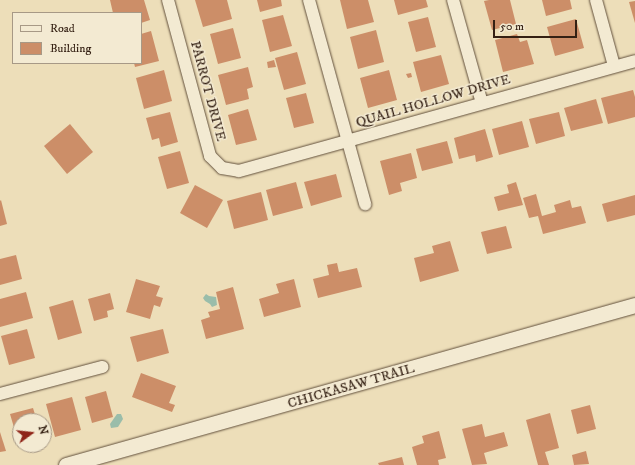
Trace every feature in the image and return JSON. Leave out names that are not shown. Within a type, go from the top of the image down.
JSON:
[{"type":"street","name":"PARROT DRIVE","points":[[168,0],[210,156],[222,168],[239,171]]},
{"type":"street","points":[[309,0],[365,204]]},
{"type":"street","points":[[453,0],[482,103]]},
{"type":"street","points":[[596,0],[614,66]]},
{"type":"street","name":"QUAIL HOLLOW DRIVE","points":[[239,171],[635,60]]},
{"type":"street","name":"CHICKASAW TRAIL","points":[[66,465],[635,305]]},
{"type":"street","points":[[0,394],[102,367]]},
{"type":"shaded area","points":[[206,294],[216,297],[217,305],[212,307],[205,301],[203,298]]},
{"type":"shaded area","points":[[117,414],[121,414],[123,419],[118,427],[111,428],[110,424]]},
{"type":"building","points":[[110,0],[144,0],[150,20],[142,23],[142,12],[113,12]]},
{"type":"building","points":[[195,0],[227,0],[232,19],[203,27]]},
{"type":"building","points":[[257,0],[281,0],[282,6],[260,12]]},
{"type":"building","points":[[340,0],[368,0],[374,22],[347,29]]},
{"type":"building","points":[[394,0],[426,0],[428,7],[398,15]]},
{"type":"building","points":[[510,0],[516,24],[492,30],[484,1]]},
{"type":"building","points":[[542,0],[570,0],[572,9],[546,16]]},
{"type":"building","points":[[635,1],[635,23],[629,2]]},
{"type":"building","points":[[283,15],[292,46],[270,52],[262,20]]},
{"type":"building","points":[[428,17],[436,47],[416,52],[408,22]]},
{"type":"building","points":[[576,19],[584,48],[555,56],[547,27]]},
{"type":"building","points":[[233,28],[241,58],[218,64],[210,34]]},
{"type":"building","points":[[376,30],[384,62],[358,69],[350,37]]},
{"type":"building","points":[[151,31],[159,61],[135,67],[134,64],[142,64],[142,34]]},
{"type":"building","points":[[517,34],[520,42],[527,40],[534,64],[503,72],[495,40]]},
{"type":"building","points":[[297,52],[306,84],[284,90],[275,58]]},
{"type":"building","points":[[441,55],[449,84],[421,92],[413,62]]},
{"type":"building","points":[[274,60],[276,67],[268,68],[267,62]]},
{"type":"building","points":[[248,67],[253,87],[247,89],[249,99],[226,105],[218,75]]},
{"type":"building","points":[[164,70],[172,101],[144,109],[136,78]]},
{"type":"building","points":[[389,70],[397,100],[368,108],[360,78]]},
{"type":"building","points":[[411,73],[412,77],[408,78],[406,74]]},
{"type":"building","points":[[633,90],[635,97],[635,117],[608,124],[601,98]]},
{"type":"building","points":[[306,93],[314,123],[294,128],[286,98]]},
{"type":"building","points":[[596,99],[603,123],[571,131],[564,108]]},
{"type":"building","points":[[248,109],[257,140],[236,145],[228,115]]},
{"type":"building","points":[[170,112],[178,142],[161,147],[159,138],[152,140],[146,118]]},
{"type":"building","points":[[559,112],[565,136],[536,144],[529,119]]},
{"type":"building","points":[[522,121],[529,147],[499,155],[492,129]]},
{"type":"building","points":[[70,124],[93,152],[67,174],[44,146]]},
{"type":"building","points":[[485,129],[493,157],[476,162],[475,155],[459,159],[454,138]]},
{"type":"building","points":[[447,141],[453,163],[422,171],[416,149]]},
{"type":"building","points":[[180,151],[189,183],[167,189],[158,157]]},
{"type":"building","points":[[411,153],[417,178],[400,183],[402,191],[389,195],[380,161]]},
{"type":"building","points":[[336,174],[342,197],[311,206],[304,182]]},
{"type":"building","points":[[296,182],[303,208],[273,216],[266,190]]},
{"type":"building","points":[[516,182],[523,205],[498,211],[494,197],[509,193],[507,185]]},
{"type":"building","points":[[195,185],[223,200],[207,228],[180,213]]},
{"type":"building","points":[[261,192],[268,220],[234,229],[227,201]]},
{"type":"building","points":[[536,194],[542,216],[556,212],[554,205],[570,200],[572,208],[581,206],[586,223],[543,234],[538,216],[529,218],[523,198]]},
{"type":"building","points":[[635,195],[635,215],[607,222],[602,204]]},
{"type":"building","points":[[1,200],[7,224],[0,226],[0,201]]},
{"type":"building","points":[[506,226],[512,248],[487,254],[481,232]]},
{"type":"building","points":[[450,241],[459,271],[420,282],[414,258],[434,253],[432,246]]},
{"type":"building","points":[[16,255],[22,279],[0,285],[0,259]]},
{"type":"building","points":[[337,263],[339,272],[357,268],[362,287],[318,298],[313,279],[329,275],[327,265]]},
{"type":"building","points":[[136,279],[160,286],[156,296],[163,298],[160,307],[154,305],[150,319],[126,312]]},
{"type":"building","points":[[294,279],[301,307],[264,317],[259,299],[279,293],[276,284]]},
{"type":"building","points":[[233,287],[244,329],[206,339],[201,320],[210,317],[208,312],[220,309],[216,292]]},
{"type":"building","points":[[26,292],[33,318],[0,327],[0,299]]},
{"type":"building","points":[[110,293],[114,309],[107,311],[108,317],[94,321],[88,299]]},
{"type":"building","points":[[73,300],[82,333],[58,340],[49,307]]},
{"type":"building","points":[[27,329],[35,358],[9,365],[1,336]]},
{"type":"building","points":[[163,329],[169,353],[137,362],[130,337]]},
{"type":"building","points":[[141,373],[176,386],[169,403],[175,405],[172,412],[132,397]]},
{"type":"building","points":[[106,391],[113,417],[92,423],[85,397]]},
{"type":"building","points":[[72,397],[81,430],[55,437],[52,426],[52,413],[48,413],[46,404]]},
{"type":"building","points":[[590,405],[596,429],[577,434],[571,410]]},
{"type":"building","points":[[33,408],[35,413],[14,413]]},
{"type":"building","points":[[550,413],[559,448],[545,452],[549,465],[538,465],[526,420]]},
{"type":"building","points":[[482,424],[485,437],[504,432],[508,446],[484,453],[487,464],[472,465],[462,429]]},
{"type":"building","points":[[439,431],[446,458],[438,460],[439,465],[417,465],[412,447],[424,443],[422,436]]},
{"type":"building","points":[[0,432],[6,451],[0,452]]},
{"type":"building","points":[[586,451],[589,464],[574,465],[572,455]]},
{"type":"building","points":[[402,457],[404,465],[379,465],[378,463]]}]
